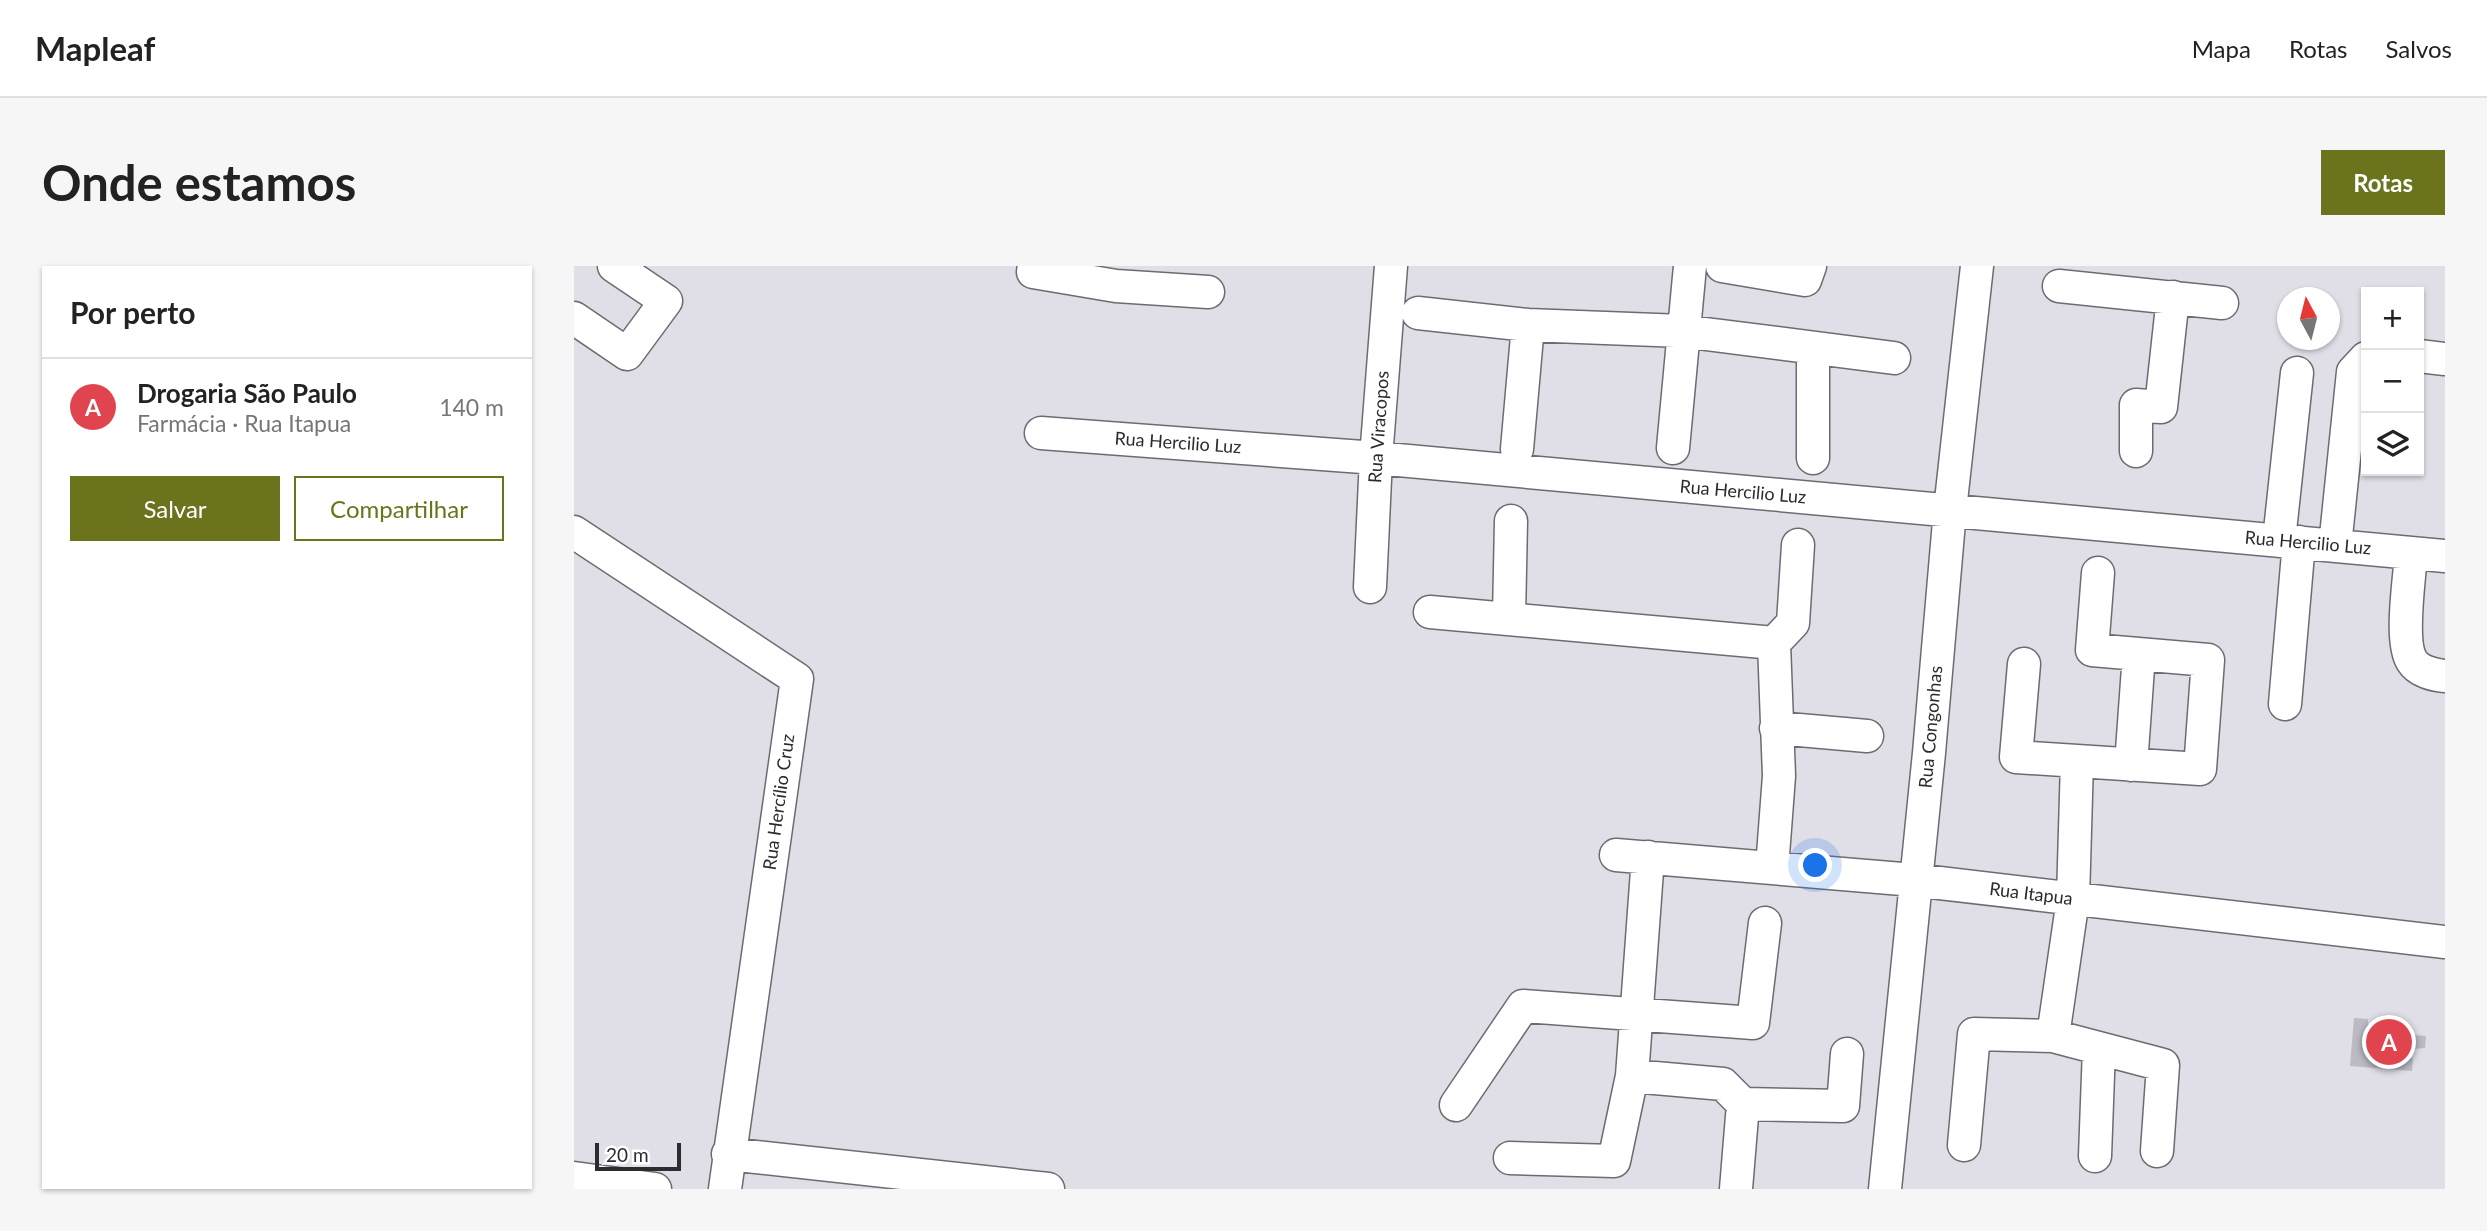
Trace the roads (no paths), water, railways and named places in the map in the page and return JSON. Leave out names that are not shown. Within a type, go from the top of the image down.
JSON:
[{"type":"street","points":[[574,318],[628,354],[666,301],[614,266]]},
{"type":"street","points":[[1034,266],[1033,272],[1116,276],[1208,292]]},
{"type":"street","name":"Rua Viracopos","points":[[1370,587],[1376,458],[1391,266]]},
{"type":"street","points":[[1672,448],[1690,266]]},
{"type":"street","points":[[1721,266],[1805,281],[1810,266]]},
{"type":"street","name":"Rua Congonhas","points":[[1885,1189],[1914,880],[1929,754],[1950,510],[1977,266]]},
{"type":"street","points":[[2059,286],[2128,279],[2173,297],[2222,303]]},
{"type":"street","points":[[2136,451],[2136,405],[2161,407],[2173,297]]},
{"type":"street","points":[[1418,313],[1528,325],[1682,331],[1894,358]]},
{"type":"street","points":[[1517,449],[1528,325]]},
{"type":"street","points":[[1814,348],[1814,458]]},
{"type":"street","points":[[2424,357],[2445,359]]},
{"type":"street","points":[[2335,545],[2353,372],[2361,363]]},
{"type":"street","points":[[2286,704],[2289,541],[2297,373]]},
{"type":"street","name":"Rua Hercilio Luz","points":[[1041,433],[1376,458],[2445,556]]},
{"type":"street","points":[[1509,617],[1511,521]]},
{"type":"street","name":"Rua Hercílio Cruz","points":[[574,532],[797,679],[724,1189]]},
{"type":"street","points":[[1772,868],[1779,776],[1774,643],[1793,623],[1798,545]]},
{"type":"street","points":[[2411,553],[2406,645],[2412,662],[2431,675],[2445,676]]},
{"type":"street","points":[[2024,664],[2015,757],[2200,769],[2208,660],[2092,650],[2098,573]]},
{"type":"street","points":[[1430,612],[1509,617],[1774,643]]},
{"type":"street","points":[[2131,765],[2139,654]]},
{"type":"street","points":[[1776,729],[1867,736]]},
{"type":"street","points":[[2053,1036],[2074,899],[2077,761]]},
{"type":"street","name":"Rua Itapua","points":[[1616,855],[1914,880],[2445,942]]},
{"type":"street","points":[[1510,1158],[1614,1161],[1632,1076],[1648,857]]},
{"type":"street","points":[[1456,1105],[1523,1006],[1638,1017],[1753,1023],[1765,923]]},
{"type":"street","points":[[1964,1145],[1974,1034],[2053,1036],[2162,1065],[2157,1151]]},
{"type":"street","points":[[2095,1156],[2099,1048]]},
{"type":"street","points":[[1632,1076],[1723,1084],[1743,1104],[1843,1106],[1847,1054]]},
{"type":"street","points":[[1736,1189],[1743,1104]]},
{"type":"street","points":[[728,1154],[1048,1189]]},
{"type":"street","points":[[574,1178],[656,1189]]},
{"type":"place","name":"Drogaria São Paulo","points":[[2389,1042]]}]
